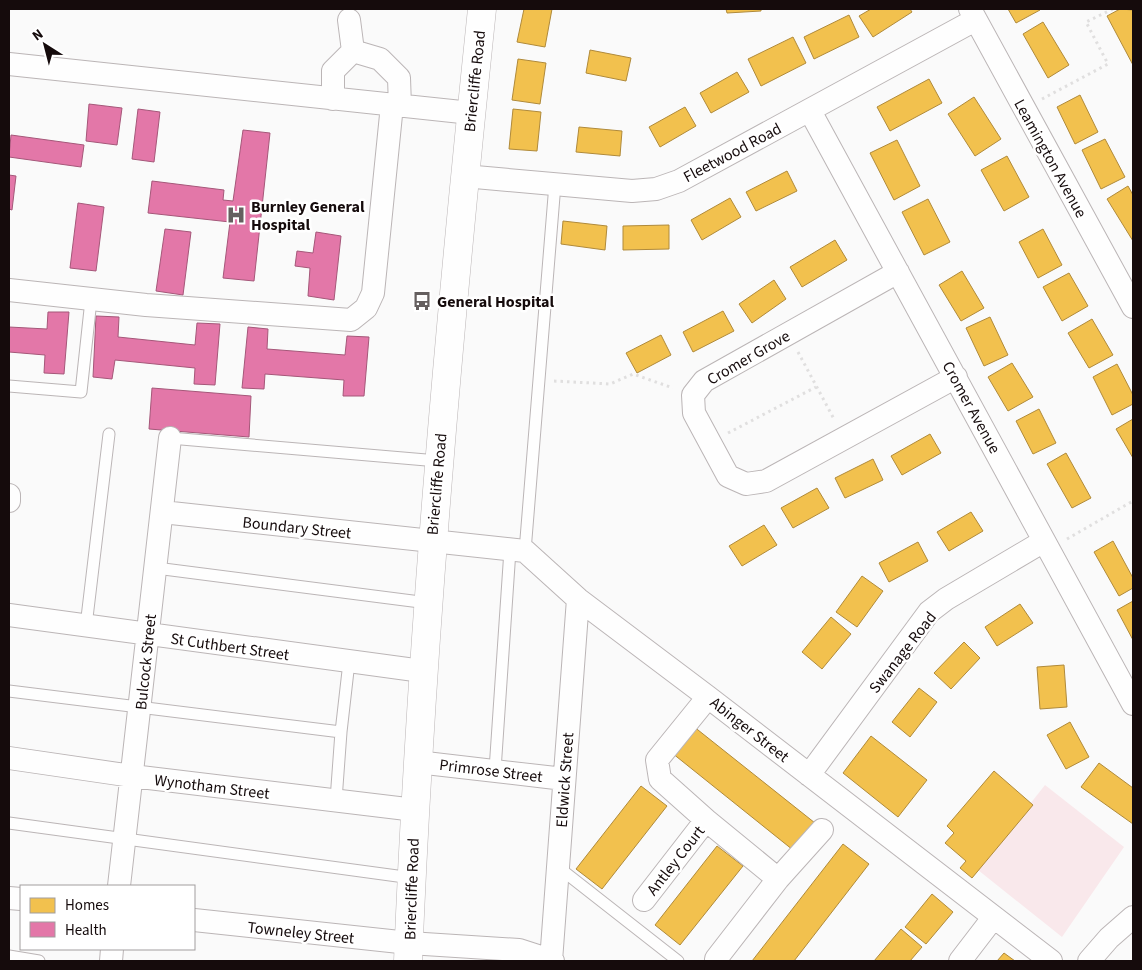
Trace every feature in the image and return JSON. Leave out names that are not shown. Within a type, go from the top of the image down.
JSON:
[{"type":"street","name":"Briercliffe Road","points":[[409,952],[422,671],[438,461],[464,176],[482,9]]},
{"type":"street","name":"Leamington Avenue","points":[[972,14],[1133,307]]},
{"type":"street","name":"Fleetwood Road","points":[[464,176],[632,191],[656,189],[679,181],[810,111],[972,14]]},
{"type":"street","points":[[349,20],[354,51]]},
{"type":"street","points":[[333,98],[333,71],[354,51]]},
{"type":"street","points":[[9,290],[91,300],[352,320],[366,308],[373,293],[399,78],[380,59],[354,51]]},
{"type":"street","points":[[9,64],[471,113]]},
{"type":"street","name":"Cromer Avenue","points":[[810,111],[1133,704]]},
{"type":"street","name":"Cromer Grove","points":[[898,272],[704,381],[693,395],[694,413],[728,476],[746,484],[766,481],[956,377]]},
{"type":"street","name":"Bulcock Street","points":[[119,885],[170,438]]},
{"type":"street","points":[[9,495],[9,501]]},
{"type":"street","name":"Boundary Street","points":[[162,512],[432,542]]},
{"type":"street","points":[[432,542],[518,551]]},
{"type":"street","name":"Swanage Road","points":[[809,775],[929,612],[946,599],[1047,545]]},
{"type":"street","name":"Abinger Street","points":[[518,551],[1051,961]]},
{"type":"street","name":"Eldwick Street","points":[[551,961],[578,599]]},
{"type":"street","name":"St Cuthbert Street","points":[[9,616],[422,671]]},
{"type":"street","name":"Antley Court","points":[[708,697],[657,760],[660,779],[706,820],[778,879]]},
{"type":"street","name":"Wynotham Street","points":[[9,758],[132,776],[415,810]]},
{"type":"street","name":"Primrose Street","points":[[417,762],[564,779]]},
{"type":"street","name":"Antley Court","points":[[644,900],[706,820]]},
{"type":"street","points":[[716,959],[778,879],[822,830]]},
{"type":"street","points":[[1089,961],[1109,938],[1133,917]]},
{"type":"street","points":[[960,961],[993,918]]},
{"type":"street","name":"Towneley Street","points":[[195,920],[409,952],[484,954],[519,950],[551,961]]},
{"type":"lane","points":[[495,770],[518,551],[539,380],[555,184]]},
{"type":"lane","points":[[9,386],[81,392],[91,300]]},
{"type":"lane","points":[[86,626],[109,434]]},
{"type":"lane","points":[[170,438],[438,461]]},
{"type":"lane","points":[[156,568],[428,603]]},
{"type":"lane","points":[[336,800],[341,732],[350,662]]},
{"type":"lane","points":[[9,692],[341,732]]},
{"type":"lane","points":[[9,823],[412,878]]},
{"type":"lane","points":[[557,867],[678,961]]},
{"type":"lane","points":[[9,956],[39,961]]},
{"type":"path","points":[[1024,109],[1108,64],[1086,22],[1113,9]]},
{"type":"path","points":[[788,334],[844,439]]},
{"type":"path","points":[[539,380],[610,384],[633,374],[693,395]]},
{"type":"path","points":[[710,442],[816,386]]},
{"type":"path","points":[[1047,545],[1133,501]]},
{"type":"shaded area","points":[[1045,785],[1124,847],[1062,937],[978,870]]},
{"type":"building: Homes","points":[[524,9],[552,9],[545,47],[517,42]]},
{"type":"building: Homes","points":[[726,9],[761,9],[761,11],[727,13]]},
{"type":"building: Homes","points":[[871,9],[910,9],[912,12],[873,37],[859,16]]},
{"type":"building: Homes","points":[[1008,9],[1039,9],[1040,10],[1016,23]]},
{"type":"building: Homes","points":[[1120,9],[1133,10],[1133,65],[1107,16]]},
{"type":"building: Homes","points":[[849,15],[859,37],[814,59],[804,37]]},
{"type":"building: Homes","points":[[1043,22],[1069,65],[1048,78],[1023,34]]},
{"type":"building: Homes","points":[[793,37],[806,63],[761,86],[748,59]]},
{"type":"building: Homes","points":[[590,50],[631,58],[626,81],[586,73]]},
{"type":"building: Homes","points":[[518,59],[546,63],[540,104],[512,100]]},
{"type":"building: Homes","points":[[737,72],[749,92],[711,113],[700,93]]},
{"type":"building: Homes","points":[[929,79],[942,103],[890,131],[877,107]]},
{"type":"building: Homes","points":[[1080,95],[1098,132],[1075,144],[1057,107]]},
{"type":"building: Homes","points":[[974,97],[1001,139],[975,156],[948,114]]},
{"type":"building: Homes","points":[[685,107],[696,126],[660,147],[649,127]]},
{"type":"building: Homes","points":[[513,109],[541,112],[537,151],[509,149]]},
{"type":"building: Homes","points":[[579,127],[622,131],[620,156],[576,152]]},
{"type":"building: Homes","points":[[1105,139],[1125,177],[1101,189],[1082,150]]},
{"type":"building: Homes","points":[[897,140],[920,186],[894,200],[870,153]]},
{"type":"building: Homes","points":[[1007,156],[1029,197],[1004,211],[981,170]]},
{"type":"building: Homes","points":[[787,171],[797,191],[756,211],[746,192]]},
{"type":"building: Homes","points":[[1128,186],[1133,195],[1133,241],[1107,199]]},
{"type":"building: Homes","points":[[730,198],[741,217],[702,240],[691,220]]},
{"type":"building: Homes","points":[[928,199],[950,242],[924,255],[902,212]]},
{"type":"building: Homes","points":[[563,221],[607,226],[605,250],[561,244]]},
{"type":"building: Homes","points":[[669,225],[669,249],[623,250],[623,226]]},
{"type":"building: Homes","points":[[1043,229],[1062,265],[1038,278],[1019,242]]},
{"type":"building: Homes","points":[[835,240],[847,260],[802,287],[790,267]]},
{"type":"building: Homes","points":[[962,271],[984,308],[961,321],[939,285]]},
{"type":"building: Homes","points":[[1069,273],[1088,306],[1062,321],[1043,287]]},
{"type":"building: Homes","points":[[774,280],[786,299],[752,323],[739,304]]},
{"type":"building: Homes","points":[[723,311],[734,331],[693,352],[683,332]]},
{"type":"building: Homes","points":[[990,317],[1008,355],[984,366],[966,328]]},
{"type":"building: Homes","points":[[1092,319],[1113,355],[1089,368],[1068,333]]},
{"type":"building: Homes","points":[[661,335],[671,355],[637,373],[626,353]]},
{"type":"building: Homes","points":[[1012,363],[1033,397],[1008,411],[988,377]]},
{"type":"building: Homes","points":[[1117,364],[1133,395],[1133,404],[1112,415],[1093,377]]},
{"type":"building: Homes","points":[[1039,409],[1056,443],[1033,454],[1016,421]]},
{"type":"building: Homes","points":[[1133,419],[1133,458],[1116,429]]},
{"type":"building: Homes","points":[[930,434],[941,453],[902,475],[891,456]]},
{"type":"building: Homes","points":[[1066,453],[1091,498],[1072,508],[1047,464]]},
{"type":"building: Homes","points":[[873,459],[883,480],[845,498],[835,478]]},
{"type":"building: Homes","points":[[817,488],[829,508],[793,528],[781,508]]},
{"type":"building: Homes","points":[[971,512],[983,531],[949,551],[937,532]]},
{"type":"building: Homes","points":[[764,525],[777,545],[742,566],[729,546]]},
{"type":"building: Homes","points":[[1113,541],[1133,578],[1133,588],[1119,596],[1094,552]]},
{"type":"building: Homes","points":[[918,542],[928,561],[889,582],[879,563]]},
{"type":"building: Homes","points":[[862,576],[883,591],[857,627],[836,612]]},
{"type":"building: Homes","points":[[1133,601],[1133,640],[1117,610]]},
{"type":"building: Homes","points":[[1020,604],[1033,623],[997,646],[985,627]]},
{"type":"building: Homes","points":[[831,617],[851,634],[822,669],[802,652]]},
{"type":"building: Homes","points":[[964,642],[980,658],[951,689],[934,673]]},
{"type":"building: Homes","points":[[1064,665],[1067,707],[1040,709],[1037,667]]},
{"type":"building: Homes","points":[[919,688],[937,702],[910,737],[892,722]]},
{"type":"building: Homes","points":[[1070,722],[1089,757],[1066,769],[1047,735]]},
{"type":"building: Homes","points":[[693,726],[815,823],[793,850],[672,753]]},
{"type":"building: Homes","points":[[871,736],[927,780],[898,817],[843,773]]},
{"type":"building: Homes","points":[[1099,763],[1133,788],[1133,824],[1081,787]]},
{"type":"building: Homes","points":[[994,771],[1033,805],[972,878],[960,868],[966,861],[945,843],[954,833],[947,826]]},
{"type":"building: Homes","points":[[641,786],[667,806],[602,889],[576,869]]},
{"type":"building: Homes","points":[[843,844],[869,864],[794,961],[752,961]]},
{"type":"building: Homes","points":[[717,846],[743,866],[680,945],[655,925]]},
{"type":"building: Homes","points":[[932,894],[953,912],[926,944],[905,927]]},
{"type":"building: Homes","points":[[901,929],[922,947],[910,961],[874,961]]},
{"type":"building: Homes","points":[[1004,953],[1015,961],[997,961]]},
{"type":"building: Health","points":[[89,104],[122,108],[117,145],[86,141]]},
{"type":"building: Health","points":[[138,109],[160,112],[154,162],[132,159]]},
{"type":"building: Health","points":[[243,130],[270,133],[254,281],[223,278],[230,222],[148,213],[152,181],[224,190],[223,200],[233,201]]},
{"type":"building: Health","points":[[11,135],[84,145],[81,167],[9,157]]},
{"type":"building: Health","points":[[9,175],[16,176],[12,210],[9,209]]},
{"type":"building: Health","points":[[78,203],[104,207],[96,271],[70,268]]},
{"type":"building: Health","points":[[165,229],[191,232],[183,295],[156,291]]},
{"type":"building: Health","points":[[316,232],[341,236],[334,300],[308,296],[310,268],[295,266],[297,251],[313,253]]},
{"type":"building: Health","points":[[48,312],[69,312],[64,374],[44,373],[45,355],[9,352],[9,327],[47,329]]},
{"type":"building: Health","points":[[96,316],[119,317],[118,337],[195,345],[197,323],[220,324],[215,385],[194,384],[195,368],[115,360],[112,379],[93,377]]},
{"type":"building: Health","points":[[248,327],[268,329],[267,349],[345,355],[347,336],[369,337],[364,396],[343,396],[344,380],[265,374],[264,389],[242,388]]},
{"type":"building: Health","points":[[152,388],[251,396],[249,437],[149,429]]},
{"type":"place","name":"Burnley General Hospital","points":[[236,215]]},
{"type":"place","name":"General Hospital","points":[[422,301]]}]
